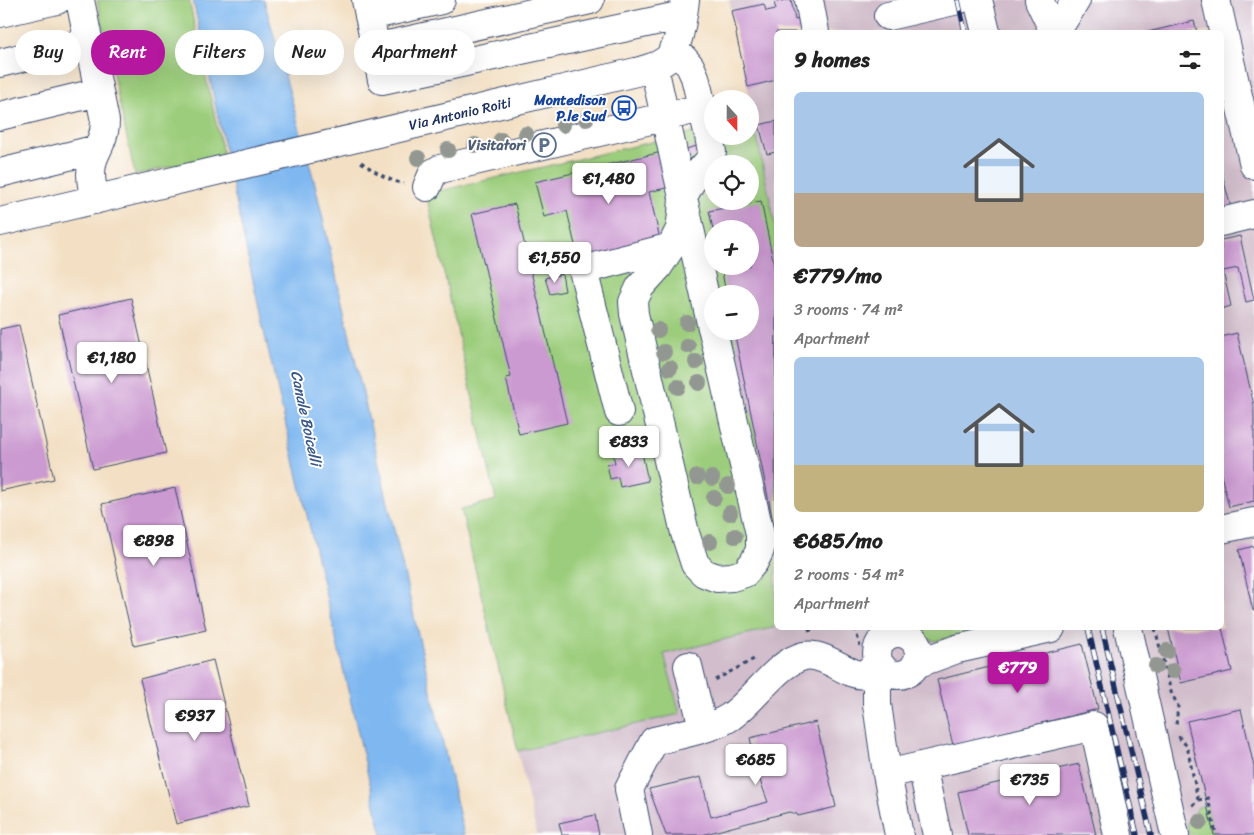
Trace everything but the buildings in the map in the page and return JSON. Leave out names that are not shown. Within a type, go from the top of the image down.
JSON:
[{"type":"street","points":[[0,14],[57,0]]},
{"type":"street","points":[[0,222],[95,200],[91,186],[91,166],[102,140],[105,121],[80,0]]},
{"type":"street","points":[[371,30],[367,8],[441,0]]},
{"type":"street","points":[[456,30],[590,0]]},
{"type":"street","points":[[808,0],[815,30]]},
{"type":"street","points":[[888,16],[958,0]]},
{"type":"street","points":[[978,0],[986,30]]},
{"type":"street","points":[[1039,0],[1054,30]]},
{"type":"street","points":[[1056,30],[1076,0]]},
{"type":"street","points":[[1216,0],[1223,30]]},
{"type":"street","points":[[475,60],[635,25],[681,4],[680,33],[654,64]]},
{"type":"street","points":[[1224,35],[1254,165]]},
{"type":"street","points":[[0,63],[88,42]]},
{"type":"street","points":[[654,64],[684,59],[690,66],[695,77],[712,152],[711,158],[691,182],[682,197],[680,229],[658,267],[640,287],[633,302],[634,314],[689,548],[696,564],[704,573],[717,578],[732,578],[745,573],[754,562],[760,550],[760,534],[715,340]]},
{"type":"street","points":[[654,64],[704,291]]},
{"type":"street","name":"Via Antonio Roiti","points":[[95,200],[325,146],[654,64]]},
{"type":"street","points":[[381,75],[382,80],[405,75]]},
{"type":"street","points":[[0,116],[99,92]]},
{"type":"street","points":[[427,187],[433,173],[440,168],[702,108]]},
{"type":"street","points":[[0,173],[97,149]]},
{"type":"street","points":[[1224,221],[1254,214]]},
{"type":"street","points":[[619,412],[583,270],[671,247]]},
{"type":"street","points":[[1224,528],[1254,522]]},
{"type":"street","points":[[638,835],[629,789],[654,741],[703,728],[729,718],[742,708],[783,667],[797,658],[809,655],[821,657],[858,675],[867,673],[898,649],[957,649],[1042,630]]},
{"type":"street","points":[[1128,630],[1175,835]]},
{"type":"street","points":[[898,649],[877,689],[877,704],[887,774],[899,835]]},
{"type":"street","points":[[688,666],[703,728]]},
{"type":"street","points":[[887,774],[1094,726],[1118,835]]},
{"type":"street","points":[[922,766],[937,835]]},
{"type":"path","points":[[325,146],[393,181],[406,185],[427,187]]},
{"type":"path","points":[[1198,800],[1208,798],[1216,835]]},
{"type":"shaded area","points":[[729,0],[1254,0],[1254,835],[537,835],[461,509],[496,500],[426,194],[704,138],[704,145],[759,145],[759,90],[748,90]]},
{"type":"green space","points":[[97,0],[189,0],[196,30],[175,30],[175,75],[206,75],[223,154],[135,175],[113,75],[165,75],[165,30],[104,30]]},
{"type":"green space","points":[[704,130],[704,145],[758,145],[774,219],[774,627],[664,654],[680,714],[518,751],[461,509],[496,500],[426,194]]},
{"type":"green space","points":[[915,630],[987,630],[935,641],[923,637]]},
{"type":"green space","points":[[1207,805],[1214,835],[1189,835],[1186,822],[1193,817],[1198,807]]},
{"type":"water","name":"Canale Boicelli","points":[[193,0],[264,0],[274,36],[274,75],[285,75],[315,184],[464,835],[382,835],[264,332],[209,75],[264,75],[264,30],[199,30]]},
{"type":"railway","points":[[958,0],[965,30]]},
{"type":"railway","points":[[1088,630],[1137,835]]},
{"type":"railway","points":[[1102,630],[1151,835]]},
{"type":"place","name":"Montedison P.le Sud","points":[[624,108]]},
{"type":"place","name":"Visitatori","points":[[544,145]]}]
